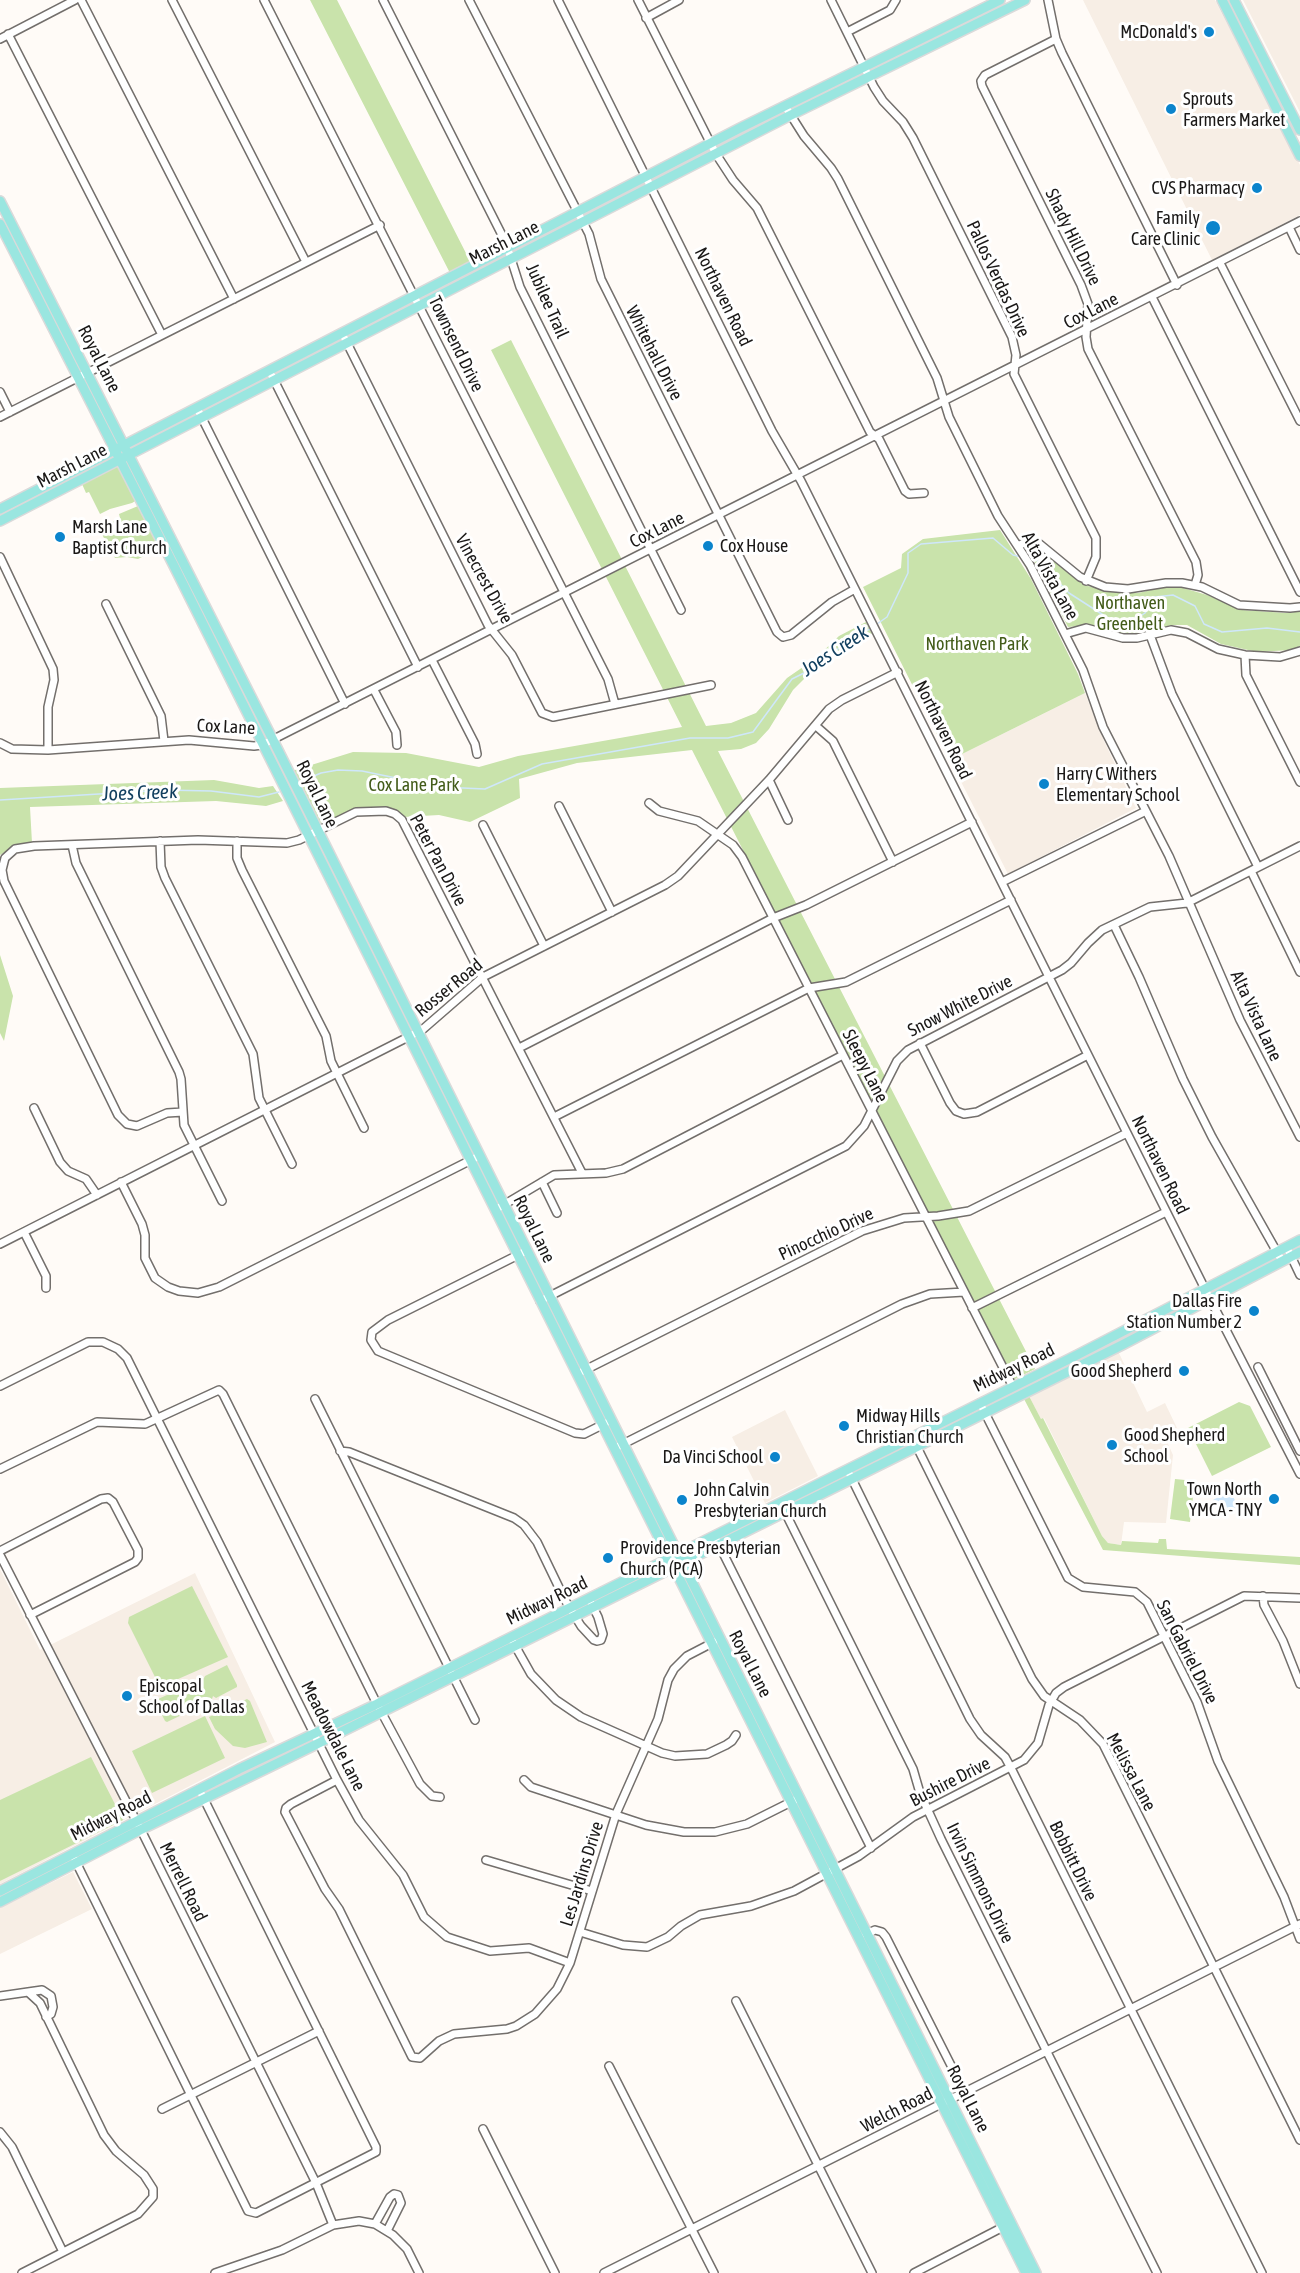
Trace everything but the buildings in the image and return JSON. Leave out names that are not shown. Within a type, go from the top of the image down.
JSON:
[{"type":"main road","name":"Marsh Lane","points":[[0,509],[785,105],[1000,0]]},
{"type":"main road","name":"Marsh Lane","points":[[0,522],[512,257],[868,76],[1025,0]]},
{"type":"main road","points":[[1234,0],[1300,130]]},
{"type":"main road","points":[[1224,1],[1300,156]]},
{"type":"main road","points":[[1284,123],[1294,118]]},
{"type":"main road","name":"Royal Lane","points":[[0,201],[83,375],[115,450],[177,562]]},
{"type":"main road","name":"Royal Lane","points":[[0,224],[130,455],[177,562],[232,674],[262,745],[313,834]]},
{"type":"main road","points":[[24,496],[30,506]]},
{"type":"main road","name":"Royal Lane","points":[[232,674],[273,741],[313,834],[413,1035],[475,1158],[504,1205],[522,1253]]},
{"type":"main road","name":"Royal Lane","points":[[475,1158],[495,1210],[522,1253],[643,1492],[862,1936],[941,2105],[1007,2226],[1036,2273]]},
{"type":"main road","name":"Midway Road","points":[[982,1408],[1013,1387],[1300,1240]]},
{"type":"main road","name":"Midway Road","points":[[201,1794],[319,1743],[380,1708],[914,1441],[1291,1257]]},
{"type":"main road","name":"Midway Road","points":[[0,1902],[19,1887],[315,1734],[380,1708]]},
{"type":"main road","name":"Midway Road","points":[[0,1891],[19,1887]]},
{"type":"main road","name":"Royal Lane","points":[[862,1936],[950,2100],[1026,2273]]},
{"type":"street","points":[[0,39],[75,0]]},
{"type":"street","points":[[81,0],[234,298]]},
{"type":"street","points":[[172,0],[306,262]]},
{"type":"street","name":"Townsend Drive","points":[[264,0],[608,679],[615,704]]},
{"type":"street","name":"Jubilee Trail","points":[[383,0],[508,247],[520,287],[681,610]]},
{"type":"street","name":"Whitehall Drive","points":[[470,0],[578,212],[592,243],[601,279],[718,516],[780,635],[786,637],[791,635],[832,602],[855,589]]},
{"type":"street","name":"Northaven Road","points":[[558,0],[772,431],[798,475],[898,672],[1209,1299],[1299,1472]]},
{"type":"street","points":[[638,0],[716,154],[733,180],[757,208],[870,432],[879,440],[905,491],[909,494],[924,494]]},
{"type":"street","points":[[646,18],[679,0]]},
{"type":"street","name":"Pallos Verdas Drive","points":[[831,0],[868,76],[883,101],[903,122],[913,138],[1012,337],[1016,355],[1014,374],[1094,533],[1097,553],[1095,564],[1086,581]]},
{"type":"street","points":[[847,32],[890,10],[896,0]]},
{"type":"street","points":[[1048,0],[1056,39],[1069,68],[1177,285]]},
{"type":"street","points":[[8,34],[162,335]]},
{"type":"street","name":"Shady Hill Drive","points":[[1056,39],[985,75],[981,81],[982,86],[1086,295],[1089,312],[1086,337],[1088,349],[1196,562],[1198,575],[1195,585]]},
{"type":"street","name":"Alta Vista Lane","points":[[785,105],[804,136],[838,179],[937,378],[949,417],[998,516],[1030,565],[1083,670],[1103,727],[1169,856],[1240,1020],[1300,1137]]},
{"type":"street","name":"Cox Lane","points":[[0,743],[12,749],[48,750],[165,741],[262,745],[273,741],[1300,221]]},
{"type":"street","points":[[0,417],[380,225]]},
{"type":"street","points":[[1288,227],[1300,250]]},
{"type":"street","points":[[1220,263],[1300,421]]},
{"type":"street","points":[[1152,297],[1300,592]]},
{"type":"street","name":"Vinecrest Drive","points":[[342,334],[492,631],[512,655],[542,713],[553,717],[711,685]]},
{"type":"street","points":[[270,371],[418,667]]},
{"type":"street","points":[[0,392],[10,412]]},
{"type":"street","points":[[198,408],[345,704]]},
{"type":"street","points":[[1019,548],[1030,540],[1036,541],[1086,581],[1105,587],[1138,588],[1166,583],[1195,585],[1239,605],[1290,608],[1300,606]]},
{"type":"street","points":[[0,557],[53,669],[54,680],[48,707],[48,750]]},
{"type":"street","points":[[106,604],[161,716],[165,741]]},
{"type":"street","points":[[1065,634],[1086,628],[1123,638],[1137,638],[1171,630],[1196,636],[1218,649],[1245,656],[1280,657],[1300,651]]},
{"type":"street","points":[[1150,635],[1172,694],[1255,869],[1300,972]]},
{"type":"street","points":[[1245,656],[1246,675],[1300,782]]},
{"type":"street","points":[[432,660],[475,744],[477,754]]},
{"type":"street","name":"Rosser Road","points":[[0,1244],[413,1035],[427,1026],[483,977],[678,876],[835,704],[898,672]]},
{"type":"street","points":[[374,690],[396,732],[397,745]]},
{"type":"street","points":[[816,726],[833,741],[893,862]]},
{"type":"street","points":[[768,780],[788,820]]},
{"type":"street","name":"Sleepy Lane","points":[[649,803],[659,811],[698,821],[736,848],[1013,1387]]},
{"type":"street","points":[[559,806],[612,912]]},
{"type":"street","name":"Peter Pan Drive","points":[[183,1112],[167,1113],[137,1126],[127,1124],[122,1120],[4,880],[3,863],[7,854],[15,849],[160,841],[287,843],[313,834],[356,812],[386,811],[399,816],[582,1173]]},
{"type":"street","points":[[1002,882],[1146,811]]},
{"type":"street","points":[[519,1048],[773,918],[806,905],[972,822]]},
{"type":"street","points":[[483,825],[544,946]]},
{"type":"street","points":[[160,841],[165,878],[253,1054],[257,1091],[292,1164]]},
{"type":"street","points":[[237,841],[237,858],[242,870],[326,1036],[328,1053],[364,1128]]},
{"type":"street","points":[[72,845],[76,863],[179,1071],[183,1090],[184,1125],[222,1201]]},
{"type":"street","name":"Snow White Drive","points":[[545,1298],[835,1153],[856,1137],[872,1112],[897,1061],[908,1050],[1049,977],[1071,963],[1096,934],[1150,907],[1188,903],[1300,846]]},
{"type":"street","points":[[554,1117],[809,988],[842,984],[1011,900]]},
{"type":"street","points":[[1114,925],[1212,1137],[1282,1250],[1291,1257],[1300,1275]]},
{"type":"street","points":[[920,1043],[950,1103],[956,1111],[964,1114],[977,1112],[1088,1055]]},
{"type":"street","points":[[495,1210],[562,1173],[606,1173],[623,1169],[843,1055]]},
{"type":"street","points":[[34,1108],[60,1162],[68,1171],[86,1179],[97,1195]]},
{"type":"street","name":"Pinocchio Drive","points":[[582,1371],[862,1231],[892,1221],[954,1215],[969,1211],[1127,1133]]},
{"type":"street","points":[[122,1182],[142,1224],[145,1235],[145,1258],[155,1278],[179,1291],[198,1293],[219,1287],[475,1158]]},
{"type":"street","points":[[542,1182],[557,1213]]},
{"type":"street","points":[[972,1308],[1166,1212]]},
{"type":"street","points":[[24,1232],[46,1276],[46,1288]]},
{"type":"street","points":[[522,1253],[388,1320],[372,1332],[371,1340],[378,1350],[575,1433],[584,1434],[606,1422]]},
{"type":"street","points":[[618,1446],[902,1304],[930,1294],[964,1292]]},
{"type":"street","name":"Meadowdale Lane","points":[[0,1386],[88,1342],[103,1342],[118,1349],[127,1358],[359,1820],[403,1875],[419,1909],[432,1926],[447,1937],[490,1951],[529,1948],[570,1963]]},
{"type":"street","points":[[1258,1367],[1300,1450]]},
{"type":"street","points":[[0,1469],[97,1422],[144,1424],[219,1390],[420,1784],[432,1796],[440,1797]]},
{"type":"street","points":[[1259,1396],[1270,1391]]},
{"type":"street","points":[[315,1399],[475,1720]]},
{"type":"street","name":"San Gabriel Drive","points":[[982,1408],[1068,1578],[1083,1587],[1135,1592],[1147,1602],[1197,1702],[1218,1761],[1297,1925],[1300,1939]]},
{"type":"street","name":"Melissa Lane","points":[[914,1441],[1032,1679],[1044,1696],[1080,1720],[1103,1744],[1300,2140]]},
{"type":"street","points":[[340,1451],[349,1452],[519,1521],[532,1534],[573,1612],[594,1640],[601,1640],[603,1634],[591,1603]]},
{"type":"street","name":"Bobbitt Drive","points":[[850,1474],[970,1719],[981,1735],[1005,1758],[1011,1768],[1262,2273]]},
{"type":"street","points":[[0,1553],[101,1499],[108,1498],[113,1502],[138,1550],[138,1558],[135,1562],[30,1615]]},
{"type":"street","name":"Irvin Simmons Drive","points":[[783,1508],[913,1769],[920,1793],[941,1839],[1157,2273]]},
{"type":"street","points":[[717,1541],[871,1848]]},
{"type":"street","name":"Merrell Road","points":[[0,1553],[316,2182],[333,2225]]},
{"type":"street","points":[[1051,1701],[1064,1687],[1244,1596],[1300,1598]]},
{"type":"street","points":[[1263,1596],[1264,1605],[1283,1641],[1300,1684]]},
{"type":"street","name":"Les Jardins Drive","points":[[338,1780],[291,1804],[285,1812],[325,1889],[344,1919],[412,2057],[420,2058],[447,2036],[507,2029],[525,2022],[535,2014],[557,1989],[570,1963],[616,1814],[658,1719],[668,1680],[674,1669],[687,1656],[715,1641]]},
{"type":"street","points":[[513,1642],[531,1674],[556,1700],[581,1717],[645,1746],[675,1756],[698,1756],[726,1745],[736,1734]]},
{"type":"street","name":"Bushire Drive","points":[[580,1932],[623,1945],[647,1947],[668,1937],[681,1926],[700,1916],[769,1901],[794,1891],[871,1848],[900,1825],[928,1809],[1024,1760],[1038,1743],[1051,1701]]},
{"type":"street","points":[[524,1780],[531,1787],[662,1829],[684,1832],[715,1832],[747,1824],[794,1800]]},
{"type":"street","points":[[75,1859],[249,2211],[256,2213],[376,2152],[376,2147],[201,1794]]},
{"type":"street","points":[[486,1860],[592,1891]]},
{"type":"street","name":"Welch Road","points":[[604,2273],[1297,1925]]},
{"type":"street","points":[[862,1936],[876,1930],[882,1932],[886,1937],[965,2093]]},
{"type":"street","points":[[0,1996],[42,1990],[51,1996],[53,2007],[51,2014],[46,2017]]},
{"type":"street","points":[[22,2273],[138,2214],[153,2197],[149,2181],[116,2151],[104,2135],[40,2002],[28,1992]]},
{"type":"street","points":[[736,2001],[872,2273]]},
{"type":"street","points":[[162,2109],[319,2031]]},
{"type":"street","points":[[609,2066],[714,2273]]},
{"type":"street","points":[[483,2129],[555,2273]]},
{"type":"street","points":[[0,2132],[12,2147],[63,2252]]},
{"type":"street","points":[[375,2224],[390,2197],[394,2194],[398,2195],[401,2204],[387,2230]]},
{"type":"street","points":[[215,2273],[282,2250],[333,2225],[359,2221],[375,2224],[387,2230],[407,2249],[419,2273]]},
{"type":"street","points":[[914,2273],[1007,2226]]},
{"type":"shaded area","points":[[1083,0],[1215,0],[1300,165],[1300,215],[1212,260]]},
{"type":"shaded area","points":[[1243,0],[1300,0],[1300,112]]},
{"type":"shaded area","name":"Harry C Withers Elementary School","points":[[1085,693],[1104,741],[1136,808],[1008,874],[950,760]]},
{"type":"shaded area","name":"Good Shepherd School","points":[[1118,1351],[1147,1412],[1165,1403],[1177,1428],[1164,1435],[1173,1455],[1166,1523],[1124,1522],[1121,1545],[1108,1543],[1102,1536],[1044,1418],[1041,1419],[1029,1396]]},
{"type":"shaded area","name":"Da Vinci School","points":[[785,1410],[818,1476],[765,1503],[732,1437]]},
{"type":"shaded area","name":"Episcopal School of Dallas","points":[[0,1569],[40,1650],[195,1573],[275,1742],[0,1884]]},
{"type":"shaded area","points":[[73,1872],[92,1909],[0,1954],[0,1908]]},
{"type":"green space","points":[[310,0],[337,0],[471,263],[450,273]]},
{"type":"green space","name":"Cox Lane Park","points":[[511,340],[706,726],[731,723],[756,713],[787,678],[816,658],[839,636],[866,622],[872,634],[854,640],[811,672],[793,690],[769,729],[756,743],[741,749],[718,751],[1035,1369],[1013,1380],[692,750],[577,763],[519,779],[520,798],[470,822],[439,815],[404,817],[393,809],[380,807],[355,808],[323,824],[317,821],[292,771],[353,752],[406,753],[479,767],[518,756],[682,727],[491,350]]},
{"type":"green space","points":[[117,466],[137,500],[100,514],[89,492],[86,493],[82,484]]},
{"type":"green space","points":[[138,506],[160,548],[138,559],[115,558],[99,529],[120,518],[119,514]]},
{"type":"green space","name":"Northaven Park","points":[[1000,530],[1031,579],[1078,674],[1085,693],[950,760],[863,587],[901,568],[902,554],[923,539]]},
{"type":"green space","name":"Northaven Greenbelt","points":[[1038,548],[1084,585],[1111,592],[1138,593],[1173,585],[1207,595],[1242,610],[1286,613],[1300,611],[1300,646],[1291,650],[1257,652],[1221,644],[1187,625],[1172,625],[1131,635],[1107,631],[1090,625],[1068,627],[1030,553]]},
{"type":"green space","points":[[214,780],[259,788],[273,786],[283,801],[266,806],[216,801],[30,807],[32,843],[18,844],[0,855],[0,788]]},
{"type":"green space","points":[[0,955],[13,996],[4,1041],[0,1033]]},
{"type":"green space","points":[[1029,1396],[1041,1419],[1043,1418],[1102,1536],[1108,1543],[1121,1545],[1122,1541],[1158,1543],[1159,1539],[1166,1539],[1167,1549],[1300,1557],[1300,1565],[1103,1550],[1024,1399]]},
{"type":"green space","points":[[1239,1402],[1250,1406],[1271,1447],[1212,1476],[1188,1428]]},
{"type":"green space","points":[[1175,1479],[1195,1481],[1190,1522],[1170,1519]]},
{"type":"green space","points":[[192,1586],[228,1657],[160,1687],[128,1623],[129,1617]]},
{"type":"green space","points":[[227,1665],[237,1687],[216,1698],[213,1696],[212,1699],[192,1710],[187,1705],[188,1712],[165,1721],[156,1700],[180,1691],[181,1688]]},
{"type":"green space","points":[[247,1699],[250,1701],[267,1742],[245,1748],[233,1746],[215,1729],[209,1717]]},
{"type":"green space","points":[[205,1716],[225,1758],[152,1793],[132,1751]]},
{"type":"green space","points":[[91,1757],[123,1820],[0,1881],[0,1800]]},
{"type":"water","points":[[1230,1491],[1238,1506],[1221,1515],[1213,1500]]},
{"type":"waterway","name":"Joes Creek","points":[[877,624],[887,617],[908,573],[908,553],[921,544],[993,538],[1013,555],[1022,557]]},
{"type":"waterway","name":"Joes Creek","points":[[1030,559],[1038,561],[1069,593],[1111,620],[1130,623],[1145,613],[1155,597],[1173,595],[1195,606],[1204,624],[1222,632],[1267,628],[1300,632]]},
{"type":"waterway","name":"Joes Creek","points":[[300,782],[321,773],[338,770],[362,771],[440,787],[485,789],[542,764],[690,738],[728,738],[753,732],[792,679],[814,668],[853,637],[870,629]]},
{"type":"waterway","name":"Joes Creek","points":[[0,800],[165,790],[211,791],[259,797],[279,792]]},
{"type":"place","name":"McDonald's","points":[[1209,32]]},
{"type":"place","name":"Sprouts Farmers Market","points":[[1171,109]]},
{"type":"place","name":"CVS Pharmacy","points":[[1257,188]]},
{"type":"place","name":"Family Care Clinic","points":[[1213,228]]},
{"type":"place","name":"Marsh Lane Baptist Church","points":[[60,537]]},
{"type":"place","name":"Cox House","points":[[708,546]]},
{"type":"place","name":"Harry C Withers Elementary School","points":[[1044,784]]},
{"type":"place","name":"Dallas Fire Station Number 2","points":[[1254,1311]]},
{"type":"place","name":"Good Shepherd","points":[[1184,1371]]},
{"type":"place","name":"Midway Hills Christian Church","points":[[844,1426]]},
{"type":"place","name":"Good Shepherd School","points":[[1112,1445]]},
{"type":"place","name":"Da Vinci School","points":[[775,1457]]},
{"type":"place","name":"Town North YMCA - TNY","points":[[1274,1499]]},
{"type":"place","name":"John Calvin Presbyterian Church","points":[[682,1500]]},
{"type":"place","name":"Providence Presbyterian Church (PCA)","points":[[608,1558]]},
{"type":"place","name":"Episcopal School of Dallas","points":[[127,1696]]}]
